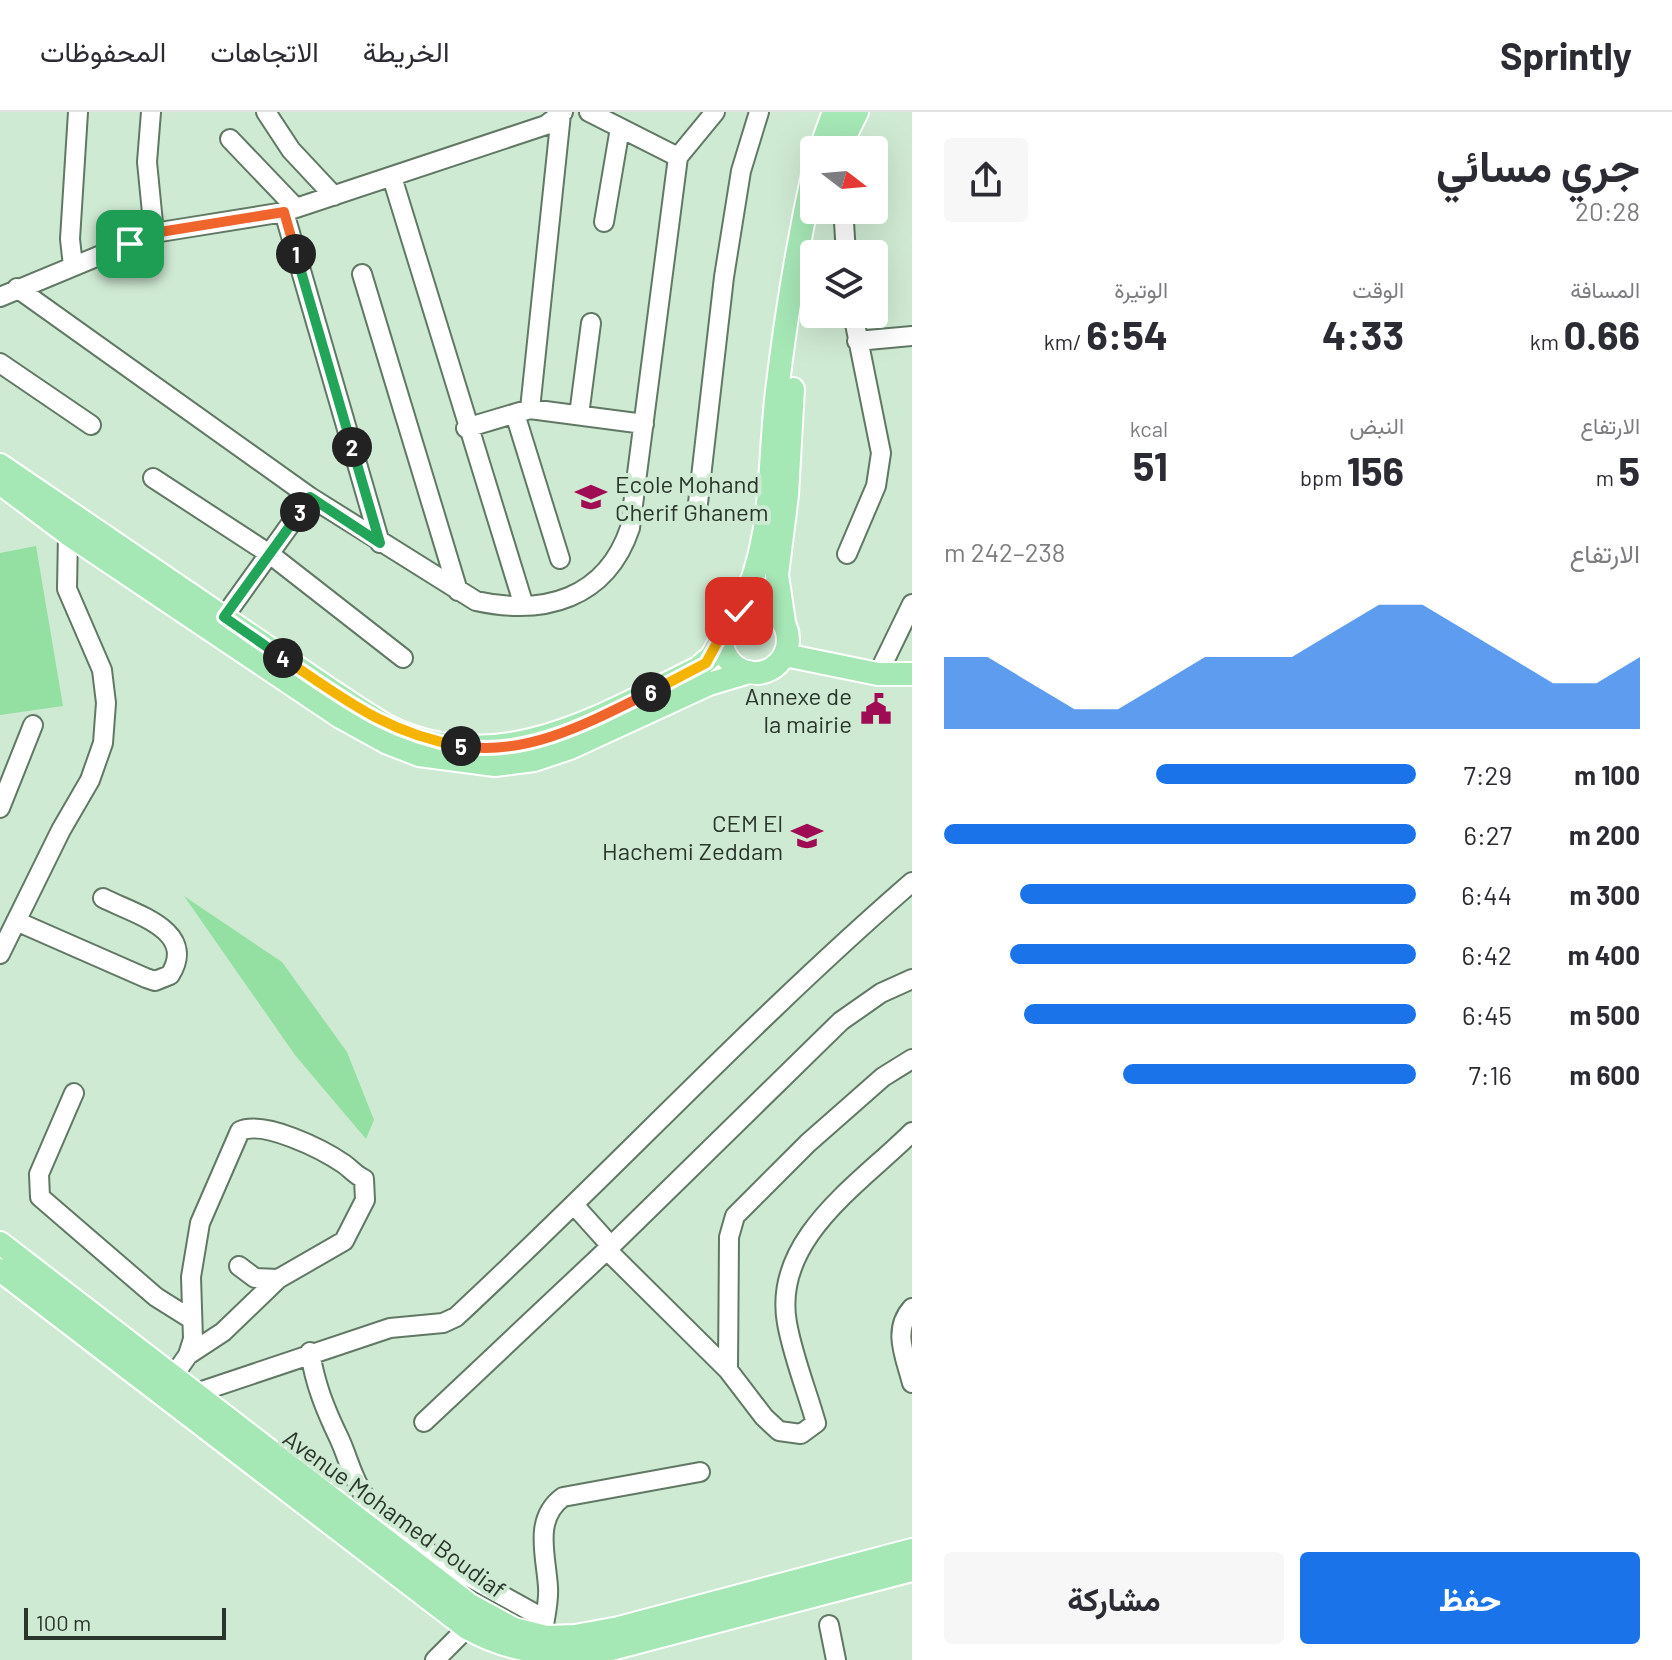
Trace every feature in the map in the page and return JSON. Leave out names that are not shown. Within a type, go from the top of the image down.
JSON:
[{"type":"main road","points":[[825,136],[834,112]]},
{"type":"main road","points":[[845,136],[857,112]]},
{"type":"main road","points":[[739,611],[755,577],[766,534],[777,391],[805,224]]},
{"type":"main road","points":[[0,465],[80,531],[339,716],[388,743],[457,762],[495,765],[534,760],[570,748],[709,684],[749,672],[769,670],[785,655],[788,639],[777,575],[787,495],[791,402],[817,224]]},
{"type":"main road","points":[[0,483],[224,617],[388,726],[431,741],[470,748],[509,746],[588,723],[698,668],[712,656],[731,617],[739,611],[759,606],[784,622]]},
{"type":"main road","points":[[722,637],[729,660],[749,672]]},
{"type":"main road","points":[[785,655],[878,674],[912,674]]},
{"type":"main road","name":"Avenue Mohamed Boudiaf","points":[[0,1243],[470,1605],[514,1629],[600,1652],[912,1570]]},
{"type":"main road","name":"Avenue Mohamed Boudiaf","points":[[0,1270],[467,1628],[491,1641],[547,1639],[619,1628],[912,1550]]},
{"type":"street","points":[[73,266],[70,239],[78,112]]},
{"type":"street","points":[[151,112],[147,162],[154,233]]},
{"type":"street","points":[[266,112],[291,150],[334,196]]},
{"type":"street","points":[[589,112],[678,157]]},
{"type":"street","points":[[8,292],[310,497],[458,591],[476,601],[524,606],[551,603],[597,582],[612,566],[630,528],[671,187],[678,157],[715,112]]},
{"type":"street","points":[[697,512],[724,277],[741,171],[759,112]]},
{"type":"street","points":[[8,292],[154,233],[290,210],[392,177],[552,116],[522,412],[560,559]]},
{"type":"street","points":[[604,222],[620,128]]},
{"type":"street","points":[[230,139],[290,210],[380,543]]},
{"type":"street","points":[[392,177],[466,428],[524,606]]},
{"type":"street","points":[[362,274],[458,591]]},
{"type":"street","points":[[579,415],[591,323]]},
{"type":"street","points":[[847,554],[880,470],[881,453],[855,328]]},
{"type":"street","points":[[857,341],[912,336]]},
{"type":"street","points":[[0,363],[91,425]]},
{"type":"street","points":[[466,428],[522,412],[579,415],[644,424]]},
{"type":"street","points":[[153,478],[271,555],[403,658]]},
{"type":"street","points":[[224,617],[310,497]]},
{"type":"street","points":[[0,954],[90,780],[103,743],[106,703],[102,670],[67,589],[80,531]]},
{"type":"street","points":[[878,674],[912,604]]},
{"type":"street","points":[[0,808],[8,765],[33,725]]},
{"type":"street","points":[[193,1394],[310,1352],[390,1328],[443,1323],[456,1317],[575,1206],[709,1069],[912,882]]},
{"type":"street","points":[[16,921],[146,978],[155,981],[170,975],[178,956],[178,944],[170,933],[103,898]]},
{"type":"street","points":[[424,1422],[609,1248],[841,1021],[881,993],[912,979]]},
{"type":"street","points":[[728,1370],[729,1237],[735,1216],[808,1143],[883,1077],[912,1059]]},
{"type":"street","points":[[74,1093],[39,1174],[40,1197],[156,1297],[191,1319]]},
{"type":"street","points":[[172,1378],[188,1355],[193,1339],[191,1277],[200,1223],[240,1131],[251,1126],[268,1128],[346,1165],[364,1179],[365,1200],[344,1241],[278,1279],[223,1332],[188,1355]]},
{"type":"street","points":[[575,1206],[609,1248],[728,1370],[764,1417],[779,1431],[801,1434],[816,1423],[787,1322],[786,1294],[793,1264],[809,1230],[912,1132]]},
{"type":"street","points":[[239,1266],[255,1278],[278,1279]]},
{"type":"street","points":[[255,1278],[255,1301]]},
{"type":"street","points":[[912,1308],[901,1319],[900,1336],[912,1383]]},
{"type":"street","points":[[310,1352],[315,1381],[327,1417],[353,1477],[374,1508],[411,1539],[504,1599],[539,1616],[547,1639]]},
{"type":"street","points":[[547,1639],[548,1588],[543,1538],[552,1505],[563,1497],[700,1472]]},
{"type":"street","points":[[829,1625],[836,1660]]},
{"type":"street","points":[[435,1660],[467,1628]]},
{"type":"green space","points":[[36,546],[63,706],[0,715],[0,553]]},
{"type":"green space","points":[[184,896],[282,962],[347,1052],[374,1120],[366,1139],[295,1055]]},
{"type":"place","name":"Ecole Mohand Cherif Ghanem","points":[[591,497]]},
{"type":"place","name":"Annexe de la mairie","points":[[876,709]]},
{"type":"place","name":"CEM El Hachemi Zeddam","points":[[807,836]]},
{"type":"route","points":[[130,244],[154,233],[284,212],[380,543],[310,497],[224,617],[388,726],[431,741],[470,748],[509,746],[548,737],[588,723],[706,663],[731,617],[739,611]]}]
